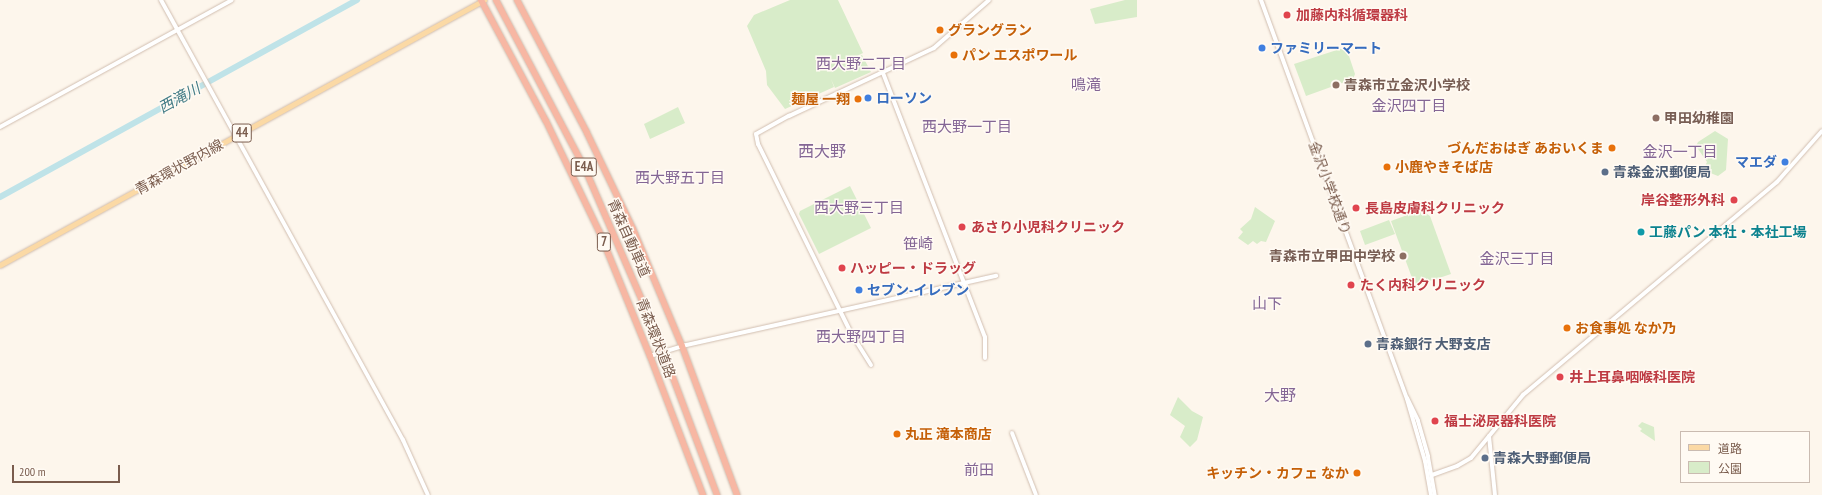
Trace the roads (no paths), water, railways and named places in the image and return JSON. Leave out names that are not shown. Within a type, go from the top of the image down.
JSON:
[{"type":"highway","name":"青森環状道路","points":[[482,0],[571,171],[617,273],[703,495]]},
{"type":"highway","name":"青森環状道路","points":[[517,0],[610,179],[682,346],[737,495]]},
{"type":"highway","name":"青森自動車道","points":[[498,2],[586,171],[657,335],[717,495]]},
{"type":"main road","name":"青森環状野内線","points":[[0,265],[482,0]]},
{"type":"street","points":[[161,0],[403,440],[428,495]]},
{"type":"street","points":[[0,127],[232,0]]},
{"type":"street","points":[[871,365],[841,310],[755,136],[759,130],[883,73],[941,44],[988,0]]},
{"type":"street","name":"金沢小学校通り","points":[[1261,0],[1407,399],[1425,461],[1430,495]]},
{"type":"street","points":[[883,73],[985,337],[985,358]]},
{"type":"street","points":[[1432,475],[1466,462],[1529,389],[1783,176],[1822,131]]},
{"type":"street","points":[[650,356],[682,346],[996,276]]},
{"type":"street","name":"金沢小学校通り","points":[[1407,399],[1420,426],[1432,475],[1435,495]]},
{"type":"street","points":[[1012,433],[1036,495]]},
{"type":"street","points":[[1489,436],[1495,495]]},
{"type":"waterway","name":"西滝川","points":[[0,197],[357,0]]},
{"type":"place","name":"加藤内科循環器科","points":[[1287,15]]},
{"type":"place","name":"グラングラン","points":[[940,30]]},
{"type":"place","name":"ファミリーマート","points":[[1262,48]]},
{"type":"place","name":"パン エスポワール","points":[[954,55]]},
{"type":"place","name":"青森市立金沢小学校","points":[[1336,85]]},
{"type":"place","name":"ローソン","points":[[868,98]]},
{"type":"place","name":"麺屋 一翔","points":[[858,99]]},
{"type":"place","name":"甲田幼稚園","points":[[1656,118]]},
{"type":"place","name":"づんだおはぎ あおいくま","points":[[1612,148]]},
{"type":"place","name":"マエダ","points":[[1785,162]]},
{"type":"place","name":"小鹿やきそば店","points":[[1387,167]]},
{"type":"place","name":"青森金沢郵便局","points":[[1605,172]]},
{"type":"place","name":"岸谷整形外科","points":[[1734,200]]},
{"type":"place","name":"長島皮膚科クリニック","points":[[1356,208]]},
{"type":"place","name":"あさり小児科クリニック","points":[[962,227]]},
{"type":"place","name":"工藤パン 本社・本社工場","points":[[1641,232]]},
{"type":"place","name":"青森市立甲田中学校","points":[[1403,256]]},
{"type":"place","name":"ハッピー・ドラッグ","points":[[842,268]]},
{"type":"place","name":"たく内科クリニック","points":[[1351,285]]},
{"type":"place","name":"セブン-イレブン","points":[[859,290]]},
{"type":"place","name":"お食事処 なか乃","points":[[1567,328]]},
{"type":"place","name":"青森銀行 大野支店","points":[[1368,344]]},
{"type":"place","name":"井上耳鼻咽喉科医院","points":[[1560,377]]},
{"type":"place","name":"福士泌尿器科医院","points":[[1435,421]]},
{"type":"place","name":"丸正 滝本商店","points":[[897,434]]},
{"type":"place","name":"青森大野郵便局","points":[[1485,458]]},
{"type":"place","name":"キッチン・カフェ なか","points":[[1357,473]]},
{"type":"district","name":"西大野二丁目","points":[[861,64]]},
{"type":"district","name":"鳴滝","points":[[1086,85]]},
{"type":"district","name":"金沢四丁目","points":[[1409,106]]},
{"type":"district","name":"西大野一丁目","points":[[967,127]]},
{"type":"district","name":"西大野","points":[[822,151]]},
{"type":"district","name":"金沢一丁目","points":[[1680,152]]},
{"type":"district","name":"西大野五丁目","points":[[680,178]]},
{"type":"district","name":"西大野三丁目","points":[[859,208]]},
{"type":"district","name":"笹崎","points":[[918,244]]},
{"type":"district","name":"金沢三丁目","points":[[1517,259]]},
{"type":"district","name":"山下","points":[[1267,304]]},
{"type":"district","name":"西大野四丁目","points":[[861,337]]},
{"type":"district","name":"大野","points":[[1280,395]]},
{"type":"district","name":"前田","points":[[979,470]]}]
